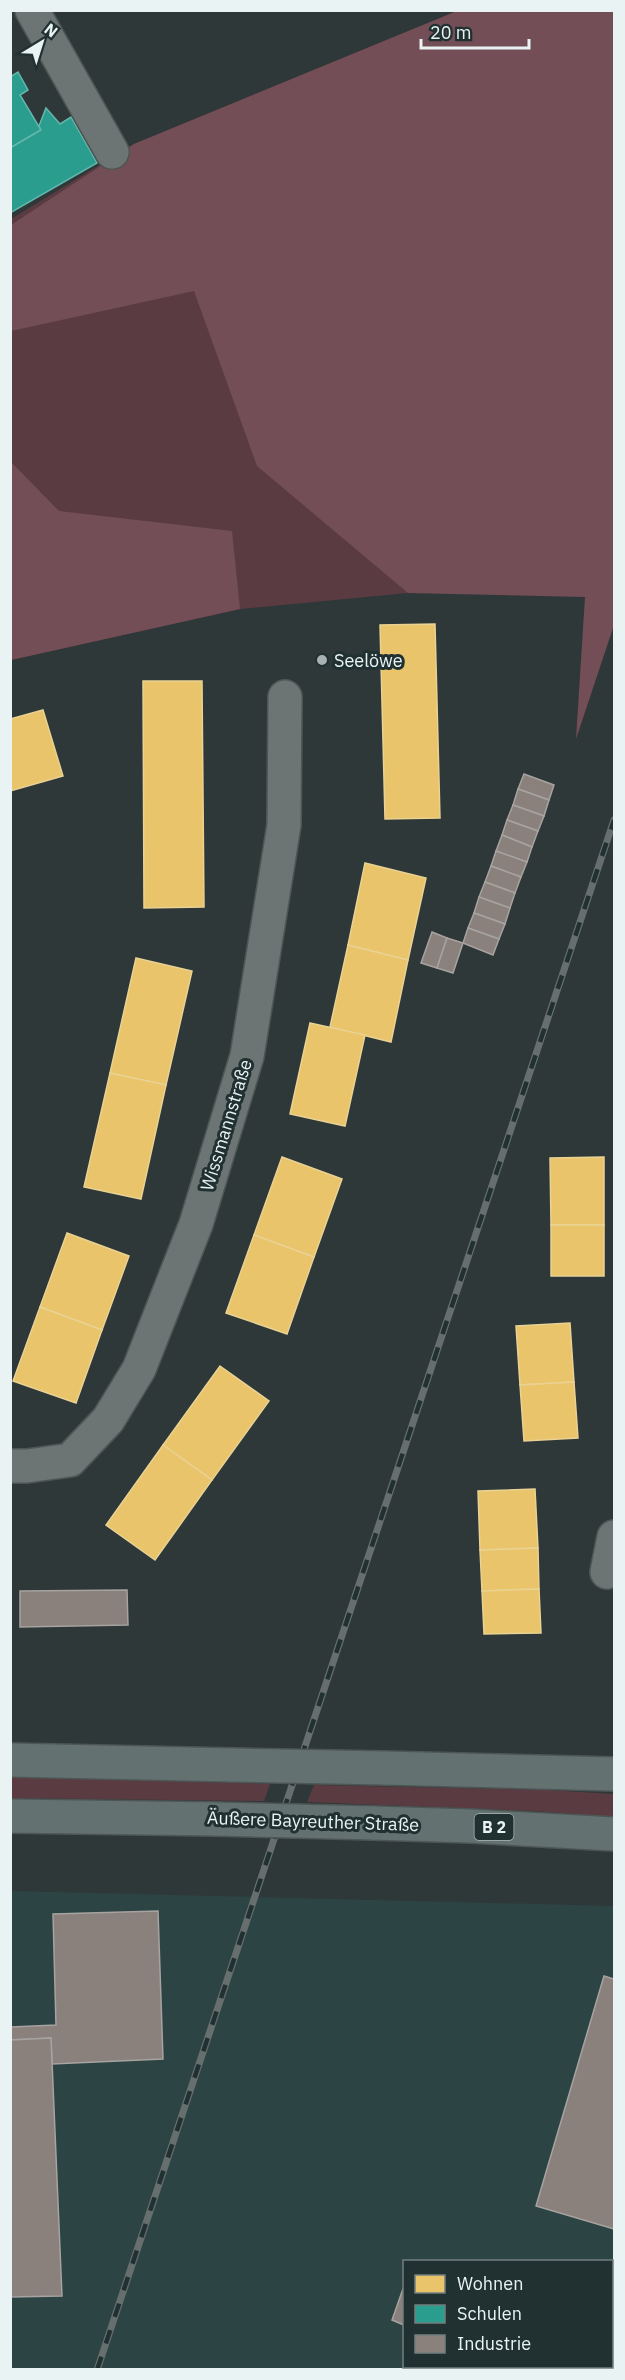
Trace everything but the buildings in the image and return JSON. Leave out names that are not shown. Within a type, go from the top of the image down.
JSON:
[{"type":"main road","points":[[10,1760],[615,1774]]},
{"type":"main road","name":"Äußere Bayreuther Straße","points":[[10,1816],[373,1823],[615,1834]]},
{"type":"street","points":[[32,10],[112,152]]},
{"type":"street","name":"Wissmannstraße","points":[[10,1466],[70,1460],[108,1420],[139,1370],[196,1224],[247,1056],[284,825],[285,697]]},
{"type":"street","points":[[607,1572],[615,1537]]},
{"type":"shaded area","points":[[457,11],[614,11],[614,502],[408,593],[240,609],[11,660],[11,219],[134,144]]},
{"type":"shaded area","points":[[457,11],[614,11],[614,625],[576,739],[585,597],[408,593],[257,466],[194,291],[11,331],[11,225],[134,144]]},
{"type":"shaded area","points":[[11,462],[59,511],[232,531],[240,609],[11,660]]},
{"type":"shaded area","points":[[11,1777],[270,1784],[264,1801],[11,1798]]},
{"type":"shaded area","points":[[314,1785],[547,1790],[614,1794],[614,1817],[535,1811],[307,1802]]},
{"type":"shaded area","points":[[11,1891],[614,1906],[614,2369],[11,2370]]},
{"type":"railway","points":[[97,2370],[614,820]]},
{"type":"place","name":"Seelöwe","points":[[322,660]]}]
